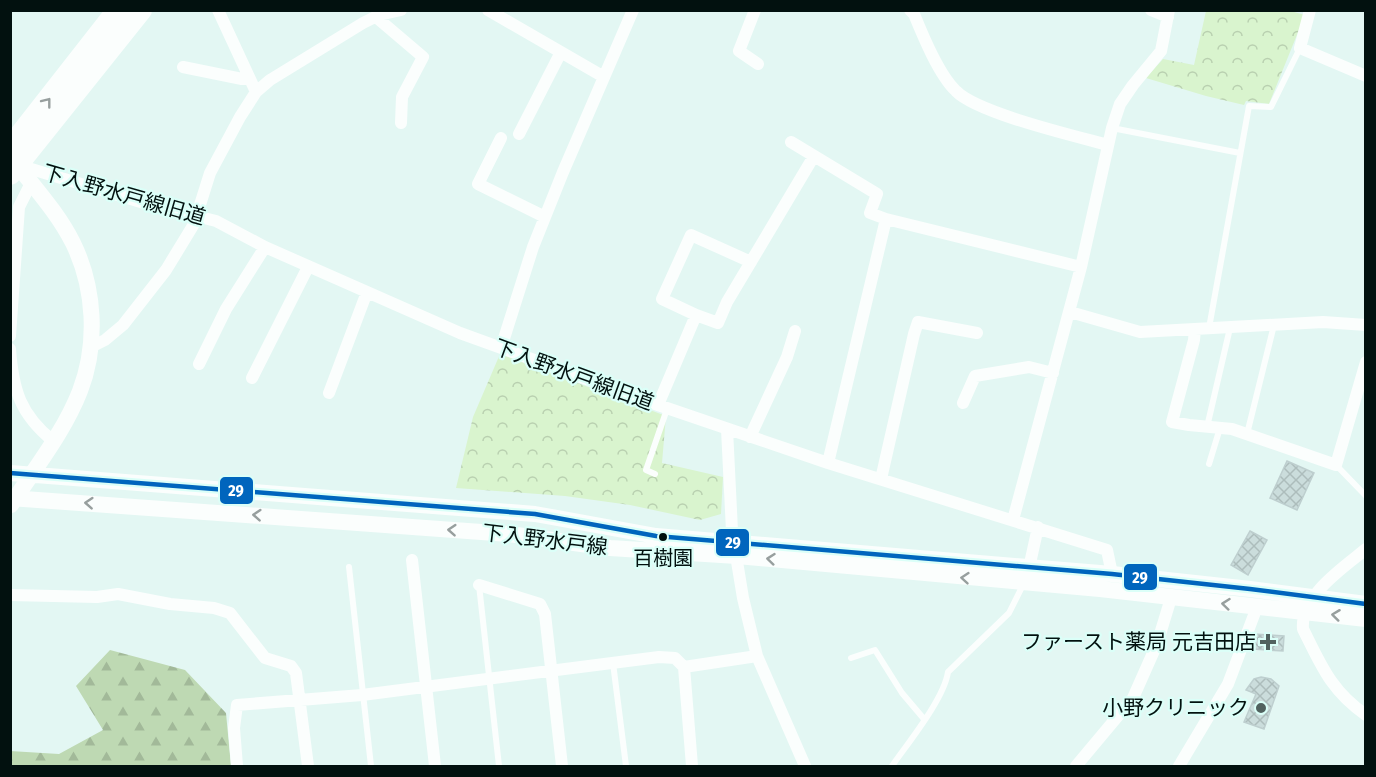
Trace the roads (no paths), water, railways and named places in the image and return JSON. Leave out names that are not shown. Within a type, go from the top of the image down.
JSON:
[{"type":"highway","points":[[18,166],[118,10]]},
{"type":"highway","points":[[18,166],[141,10]]},
{"type":"main road","points":[[12,501],[33,474],[80,390],[89,348],[91,308],[89,290],[73,244],[18,166]]},
{"type":"main road","name":"下入野水戸線","points":[[10,473],[535,514],[736,549],[1026,575],[1171,598],[1257,607],[1365,604]]},
{"type":"main road","name":"下入野水戸線","points":[[12,501],[509,534],[610,548],[736,549]]},
{"type":"main road","name":"下入野水戸線","points":[[1026,575],[1112,574],[1309,604],[1365,619]]},
{"type":"street","points":[[218,10],[256,92]]},
{"type":"street","points":[[89,348],[105,340],[123,325],[166,270],[198,215],[210,173],[256,92],[270,80],[379,14],[401,10]]},
{"type":"street","points":[[488,10],[604,77]]},
{"type":"street","points":[[501,348],[533,247],[633,10]]},
{"type":"street","points":[[755,10],[739,51],[758,64]]},
{"type":"street","points":[[910,10],[914,14],[934,59],[956,92],[981,106],[1108,145]]},
{"type":"street","points":[[1013,520],[1070,312],[1112,128],[1120,104],[1161,51],[1168,14],[1151,10]]},
{"type":"street","points":[[1310,10],[1300,48],[1365,76]]},
{"type":"street","points":[[379,14],[423,57],[402,97],[401,123]]},
{"type":"street","points":[[519,134],[561,52]]},
{"type":"street","points":[[183,67],[250,79]]},
{"type":"street","points":[[501,138],[478,184],[545,217]]},
{"type":"street","points":[[791,142],[877,195],[870,213],[886,219],[1081,267]]},
{"type":"street","points":[[751,262],[691,235],[662,299],[718,323],[727,302],[751,262],[814,156]]},
{"type":"street","name":"下入野水戸線旧道","points":[[18,166],[144,203],[219,222],[308,267],[460,333],[750,437],[1107,550],[1112,574]]},
{"type":"street","points":[[10,336],[20,207],[18,166]]},
{"type":"street","points":[[828,463],[886,219]]},
{"type":"street","points":[[198,364],[226,309],[265,247]]},
{"type":"street","points":[[252,378],[308,267]]},
{"type":"street","points":[[329,393],[367,292]]},
{"type":"street","points":[[1070,312],[1140,332],[1323,322],[1365,325]]},
{"type":"street","points":[[663,407],[696,315]]},
{"type":"street","points":[[881,479],[918,322],[976,333]]},
{"type":"street","points":[[1194,329],[1194,340],[1172,422],[1247,434],[1336,465],[1365,362]]},
{"type":"street","points":[[750,437],[787,357],[795,331]]},
{"type":"street","points":[[10,349],[14,386],[27,413],[38,429],[53,441]]},
{"type":"street","points":[[963,402],[975,376],[1029,367],[1053,373]]},
{"type":"street","points":[[727,429],[736,549],[743,598],[757,656],[805,766]]},
{"type":"street","points":[[1026,575],[1038,527]]},
{"type":"street","points":[[1365,549],[1332,577],[1309,604],[1303,629],[1328,679],[1346,701],[1365,715]]},
{"type":"street","points":[[412,560],[435,766]]},
{"type":"street","points":[[479,585],[540,604],[545,614],[562,766]]},
{"type":"street","points":[[10,596],[97,597],[118,594],[170,604],[214,608],[230,613],[265,658],[291,666],[296,673],[308,766]]},
{"type":"street","points":[[1076,766],[1133,698],[1157,644],[1171,598]]},
{"type":"street","points":[[1179,766],[1228,684],[1257,607]]},
{"type":"street","points":[[684,666],[757,656]]},
{"type":"street","points":[[237,766],[234,728],[237,705],[362,695],[659,657],[675,658],[684,666],[692,766]]},
{"type":"lane","points":[[1209,328],[1249,106],[1271,107],[1300,48]]},
{"type":"lane","points":[[1112,128],[1240,153]]},
{"type":"lane","points":[[1247,434],[1274,324]]},
{"type":"lane","points":[[1209,464],[1230,326]]},
{"type":"lane","points":[[655,474],[646,470],[663,407]]},
{"type":"lane","points":[[1336,465],[1365,496]]},
{"type":"lane","points":[[349,567],[372,766]]},
{"type":"lane","points":[[892,766],[939,698],[947,681],[948,672],[1010,613],[1026,575]]},
{"type":"lane","points":[[479,585],[499,766]]},
{"type":"lane","points":[[851,658],[875,650],[902,693],[924,719]]},
{"type":"lane","points":[[613,663],[626,766]]},
{"type":"place","name":"百樹園","points":[[663,537]]},
{"type":"place","name":"ファースト薬局 元吉田店","points":[[1268,642]]},
{"type":"place","name":"小野クリニック","points":[[1261,708]]}]
